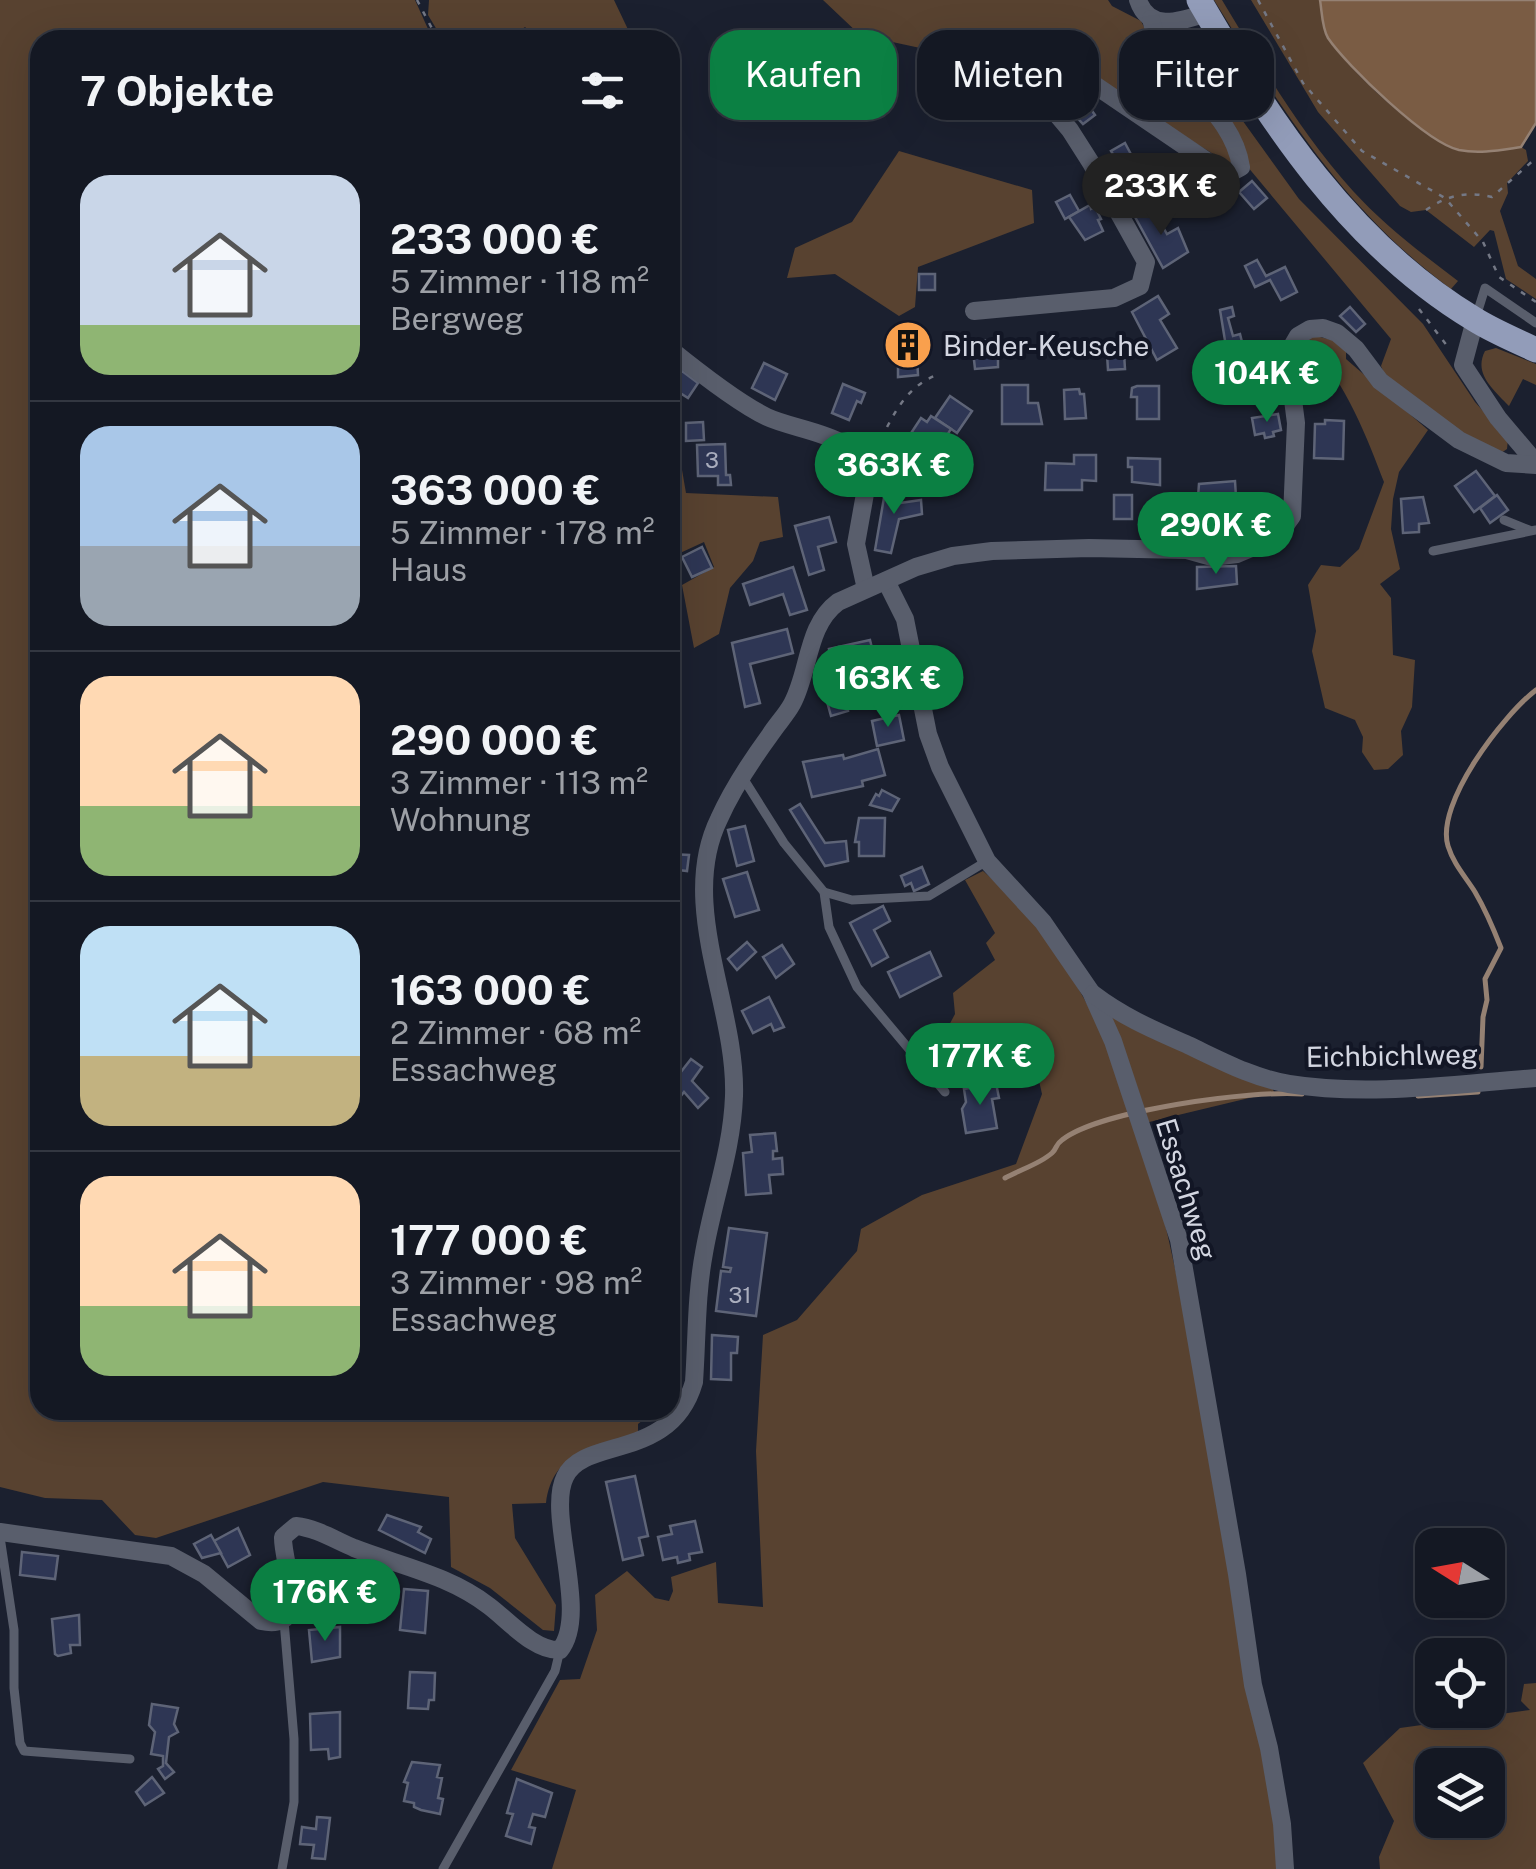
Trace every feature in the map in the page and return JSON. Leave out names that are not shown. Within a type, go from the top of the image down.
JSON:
[{"type":"main road","points":[[1203,6],[1267,109],[1324,189],[1413,275],[1475,320],[1536,350]]},
{"type":"street","points":[[1138,0],[1141,10],[1151,19],[1177,23],[1203,6]]},
{"type":"street","points":[[974,311],[1114,298],[1140,286],[1146,262],[1070,130],[1034,87],[1030,71],[1038,56],[1052,56],[1217,168],[1235,173],[1241,167],[1226,125],[1158,46],[1151,19]]},
{"type":"street","points":[[1475,320],[1463,364],[1498,418],[1536,464]]},
{"type":"street","points":[[680,1410],[690,1399],[694,1382],[703,1254],[728,1158],[734,1098],[732,1039],[707,940],[706,872],[718,821],[798,694],[818,625],[827,610],[916,567],[953,556],[992,550],[1186,550],[1212,557],[1238,554],[1277,537],[1292,516],[1296,422],[1289,369],[1291,348],[1298,336],[1310,329],[1336,333],[1356,349],[1380,381],[1458,440],[1506,463],[1536,464]]},
{"type":"street","points":[[680,356],[766,416],[830,438],[859,454],[867,465],[868,477],[856,544],[866,590]]},
{"type":"street","name":"Essachweg","points":[[886,581],[905,620],[934,751],[987,860],[1043,922],[1091,992],[1113,1041],[1179,1240],[1237,1574],[1252,1684],[1269,1748],[1282,1824],[1286,1869]]},
{"type":"street","name":"Eichbichlweg","points":[[1091,992],[1122,1017],[1253,1074],[1286,1084],[1428,1087],[1536,1078]]},
{"type":"street","points":[[0,1534],[171,1556],[204,1574],[261,1621],[284,1620],[292,1612],[294,1600],[283,1537],[296,1526],[444,1579],[486,1602],[542,1648],[560,1650],[566,1643],[571,1604],[561,1500],[565,1476],[578,1463],[661,1432],[672,1420]]},
{"type":"lane","points":[[1475,320],[1485,288],[1536,323]]},
{"type":"lane","points":[[1504,520],[1534,531]]},
{"type":"lane","points":[[1433,551],[1534,531]]},
{"type":"lane","points":[[743,778],[784,843],[824,892],[828,927],[856,986],[945,1092]]},
{"type":"lane","points":[[824,892],[852,900],[928,896],[987,860]]},
{"type":"lane","points":[[0,1534],[14,1630],[14,1688],[24,1751],[130,1759]]},
{"type":"lane","points":[[282,1869],[294,1802],[284,1620]]},
{"type":"lane","points":[[443,1869],[555,1670],[560,1650]]},
{"type":"path","points":[[417,0],[433,30]]},
{"type":"path","points":[[1258,0],[1303,83],[1362,151],[1445,198],[1483,242],[1499,277],[1536,302]]},
{"type":"path","points":[[1426,210],[1445,198],[1473,193],[1492,197],[1536,158]]},
{"type":"path","points":[[867,465],[906,395],[919,381],[938,374]]},
{"type":"shaded area","points":[[0,0],[415,0],[428,30],[30,30],[30,1420],[643,1420],[638,1424],[638,1433],[578,1454],[567,1462],[550,1485],[546,1503],[512,1504],[515,1538],[556,1605],[554,1631],[543,1630],[490,1588],[451,1567],[449,1497],[323,1482],[156,1538],[135,1535],[102,1500],[45,1498],[0,1487]]},
{"type":"shaded area","points":[[429,0],[614,0],[628,30],[437,30],[428,15]]},
{"type":"shaded area","points":[[823,0],[1108,0],[1141,21],[1146,30],[1119,30],[1119,97],[1099,84],[1099,30],[917,30],[917,47],[897,43],[897,30],[855,30]]},
{"type":"shaded area","points":[[1214,0],[1222,0],[1240,30],[1233,30]]},
{"type":"shaded area","points":[[1251,0],[1320,0],[1326,34],[1338,52],[1384,99],[1420,128],[1451,147],[1468,152],[1521,147],[1526,150],[1528,161],[1507,183],[1508,193],[1500,211],[1518,266],[1536,279],[1536,299],[1506,279],[1494,231],[1490,230],[1474,247],[1426,210],[1411,212],[1400,206],[1318,112],[1274,38],[1274,30],[1269,30]]},
{"type":"shaded area","points":[[1320,0],[1536,0],[1536,123],[1521,147],[1459,150],[1428,133],[1369,84],[1338,51],[1326,34]]},
{"type":"shaded area","points":[[1274,84],[1353,191],[1458,281],[1451,289],[1413,259],[1347,192],[1274,94]]},
{"type":"shaded area","points":[[1157,120],[1214,120],[1237,164],[1228,163]]},
{"type":"shaded area","points":[[1216,120],[1242,120],[1299,199],[1423,324],[1475,402],[1508,439],[1507,449],[1498,455],[1449,430],[1384,373],[1381,366],[1391,339],[1247,166]]},
{"type":"shaded area","points":[[899,151],[1032,190],[1034,223],[918,267],[915,307],[899,316],[835,274],[787,278],[795,248],[852,222]]},
{"type":"shaded area","points":[[1312,335],[1336,341],[1346,349],[1346,359],[1428,430],[1399,472],[1391,529],[1400,569],[1380,584],[1391,598],[1393,655],[1415,660],[1412,707],[1401,731],[1403,755],[1388,769],[1374,770],[1362,752],[1363,737],[1355,720],[1325,708],[1312,651],[1316,631],[1308,585],[1321,565],[1340,567],[1359,549],[1384,482],[1354,411],[1334,376],[1311,350],[1295,350]]},
{"type":"shaded area","points":[[1496,348],[1536,364],[1536,385],[1523,379],[1509,406],[1483,374],[1485,351]]},
{"type":"shaded area","points":[[680,458],[686,493],[778,497],[783,537],[760,542],[753,561],[730,588],[719,634],[694,648],[682,585],[714,567],[704,542],[680,553]]},
{"type":"shaded area","points":[[983,871],[1038,929],[1082,996],[1118,1070],[1145,1150],[1184,1315],[1281,1869],[552,1869],[576,1790],[511,1770],[560,1680],[580,1679],[597,1630],[595,1595],[627,1571],[655,1598],[669,1601],[673,1591],[671,1577],[716,1562],[718,1603],[763,1607],[756,1451],[763,1335],[797,1320],[857,1251],[861,1229],[922,1195],[1016,1164],[1042,1094],[1035,1063],[960,1081],[956,1073],[934,1070],[909,1042],[946,1031],[955,1014],[953,993],[995,960],[986,943],[995,933],[965,880]]},
{"type":"shaded area","points":[[1105,1008],[1272,1087],[1274,1092],[1145,1123]]},
{"type":"shaded area","points":[[1536,1683],[1536,1869],[1380,1869],[1379,1857],[1394,1821],[1363,1763],[1400,1728],[1505,1728],[1505,1713],[1530,1710],[1521,1701],[1524,1684]]},
{"type":"building","points":[[1125,143],[1144,179],[1121,191],[1109,169],[1119,164],[1111,151]]},
{"type":"building","points":[[1252,181],[1267,198],[1254,209],[1239,192]]},
{"type":"building","points":[[1070,195],[1079,211],[1065,219],[1056,202]]},
{"type":"building","points":[[1090,205],[1101,219],[1098,220],[1103,231],[1085,240],[1069,217]]},
{"type":"building","points":[[1151,206],[1167,234],[1178,228],[1188,252],[1163,268],[1134,215]]},
{"type":"building","points":[[1257,260],[1266,276],[1285,267],[1297,292],[1281,300],[1270,280],[1255,287],[1245,266]]},
{"type":"building","points":[[919,274],[935,274],[935,290],[919,290]]},
{"type":"building","points":[[1158,296],[1169,314],[1160,320],[1177,348],[1157,360],[1132,312]]},
{"type":"building","points":[[1232,307],[1234,316],[1228,318],[1233,336],[1240,334],[1245,354],[1228,359],[1220,310]]},
{"type":"building","points":[[1350,307],[1365,324],[1356,332],[1340,316]]},
{"type":"building","name":"Binder-Keusche","points":[[918,330],[924,354],[917,356],[918,375],[898,377],[891,336]]},
{"type":"building","points":[[998,339],[998,367],[975,369],[972,342]]},
{"type":"building","points":[[1124,353],[1125,369],[1108,370],[1107,354]]},
{"type":"building","points":[[764,363],[787,374],[775,400],[752,388]]},
{"type":"building","points":[[682,371],[698,383],[688,398],[680,393]]},
{"type":"building","points":[[843,384],[865,393],[849,420],[832,413]]},
{"type":"building","points":[[1002,385],[1028,385],[1028,403],[1038,403],[1042,424],[1002,424]]},
{"type":"building","points":[[1159,386],[1159,419],[1137,419],[1137,397],[1131,397],[1132,388]]},
{"type":"building","points":[[1079,389],[1084,394],[1086,418],[1065,419],[1064,390]]},
{"type":"building","points":[[950,396],[972,411],[957,433],[935,418]]},
{"type":"building","points":[[1278,414],[1281,430],[1265,438],[1264,433],[1255,435],[1252,418]]},
{"type":"building","points":[[931,416],[951,429],[931,461],[925,457],[920,464],[900,450],[921,418],[927,422]]},
{"type":"building","points":[[1325,420],[1344,421],[1343,459],[1314,458],[1315,424],[1325,424]]},
{"type":"building","points":[[703,422],[704,440],[686,441],[686,423]]},
{"type":"building","points":[[725,444],[726,475],[730,475],[731,485],[718,485],[718,476],[698,476],[697,445]]},
{"type":"building","points":[[1074,455],[1096,455],[1096,481],[1082,480],[1082,490],[1045,490],[1046,463],[1074,464]]},
{"type":"building","points":[[1128,458],[1160,459],[1160,485],[1132,482]]},
{"type":"building","points":[[1476,471],[1495,496],[1474,512],[1455,486]]},
{"type":"building","points":[[1235,481],[1236,497],[1213,499],[1212,507],[1197,510],[1199,484]]},
{"type":"building","points":[[886,486],[902,489],[900,503],[921,500],[922,514],[899,519],[891,553],[875,550]]},
{"type":"building","points":[[1114,495],[1132,495],[1132,519],[1114,519]]},
{"type":"building","points":[[1497,495],[1508,510],[1490,523],[1480,508]]},
{"type":"building","points":[[1423,497],[1429,523],[1419,524],[1419,532],[1403,533],[1401,499]]},
{"type":"building","points":[[1168,502],[1187,511],[1185,525],[1165,522]]},
{"type":"building","points":[[1190,513],[1206,514],[1204,536],[1188,535]]},
{"type":"building","points":[[829,517],[836,542],[818,547],[824,570],[809,575],[795,526]]},
{"type":"building","points":[[702,547],[712,568],[692,577],[682,557]]},
{"type":"building","points":[[1236,566],[1237,584],[1197,589],[1197,567]]},
{"type":"building","points":[[793,567],[807,610],[790,615],[783,594],[750,605],[743,584]]},
{"type":"building","points":[[787,629],[793,653],[750,664],[760,703],[745,707],[732,643]]},
{"type":"building","points":[[870,640],[876,664],[858,668],[860,676],[845,679],[843,672],[835,674],[829,649]]},
{"type":"building","points":[[862,675],[868,696],[846,702],[848,711],[831,716],[823,687]]},
{"type":"building","points":[[899,715],[904,740],[877,746],[872,721]]},
{"type":"building","points":[[878,749],[885,775],[862,781],[863,786],[812,797],[803,762],[843,755],[844,759]]},
{"type":"building","points":[[882,790],[899,799],[892,811],[870,805]]},
{"type":"building","points":[[800,804],[825,843],[846,841],[848,861],[825,866],[790,810]]},
{"type":"building","points":[[859,818],[885,818],[884,856],[859,856],[859,842],[855,842]]},
{"type":"building","points":[[745,826],[754,861],[737,866],[728,830]]},
{"type":"building","points":[[680,855],[689,855],[687,871],[680,870]]},
{"type":"building","points":[[922,867],[929,884],[914,891],[911,883],[905,886],[901,876]]},
{"type":"building","points":[[747,872],[759,910],[735,917],[723,879]]},
{"type":"building","points":[[883,906],[890,921],[874,930],[888,957],[872,966],[850,923]]},
{"type":"building","points":[[747,942],[756,952],[737,970],[728,959]]},
{"type":"building","points":[[782,945],[794,964],[776,978],[763,957]]},
{"type":"building","points":[[930,952],[941,976],[900,997],[888,972]]},
{"type":"building","points":[[769,997],[784,1027],[774,1031],[771,1024],[753,1033],[742,1011]]},
{"type":"building","points":[[691,1059],[702,1067],[692,1081],[708,1098],[698,1108],[684,1092],[680,1097],[680,1073]]},
{"type":"building","points":[[996,1083],[999,1098],[992,1099],[997,1128],[966,1133],[964,1089]]},
{"type":"building","points":[[775,1133],[777,1151],[773,1151],[773,1159],[782,1158],[783,1174],[769,1175],[771,1193],[746,1195],[743,1153],[752,1152],[750,1135]]},
{"type":"building","points":[[729,1228],[767,1233],[756,1316],[716,1311],[721,1271],[730,1272],[731,1268],[723,1267]]},
{"type":"building","points":[[712,1335],[738,1337],[737,1353],[731,1353],[731,1380],[711,1379]]},
{"type":"building","points":[[635,1476],[648,1536],[639,1538],[643,1555],[623,1560],[606,1482]]},
{"type":"building","points":[[387,1515],[421,1527],[418,1532],[431,1539],[425,1553],[379,1530]]},
{"type":"building","points":[[695,1521],[702,1552],[689,1554],[690,1560],[678,1563],[677,1557],[663,1560],[658,1537],[672,1534],[670,1526]]},
{"type":"building","points":[[238,1528],[250,1555],[228,1567],[214,1541]]},
{"type":"building","points":[[211,1535],[221,1553],[202,1558],[194,1544]]},
{"type":"building","points":[[22,1552],[58,1556],[55,1579],[20,1575]]},
{"type":"building","points":[[353,1566],[352,1589],[331,1594],[329,1568]]},
{"type":"building","points":[[318,1576],[321,1593],[306,1596],[303,1578]]},
{"type":"building","points":[[404,1589],[428,1591],[425,1633],[400,1630]]},
{"type":"building","points":[[79,1615],[80,1645],[70,1645],[71,1653],[58,1656],[52,1619]]},
{"type":"building","points":[[340,1627],[340,1657],[312,1662],[309,1630]]},
{"type":"building","points":[[410,1672],[435,1673],[434,1700],[429,1700],[428,1709],[408,1708]]},
{"type":"building","points":[[152,1704],[178,1708],[174,1724],[178,1732],[169,1737],[166,1763],[174,1772],[165,1779],[158,1769],[163,1766],[163,1756],[151,1754],[155,1732],[149,1725]]},
{"type":"building","points":[[340,1712],[340,1757],[329,1759],[328,1749],[311,1750],[310,1714]]},
{"type":"building","points":[[412,1762],[440,1765],[440,1814],[404,1801],[408,1783],[404,1782]]},
{"type":"building","points":[[152,1777],[164,1793],[145,1805],[136,1792]]},
{"type":"building","points":[[517,1779],[552,1793],[545,1817],[533,1814],[529,1827],[535,1828],[531,1844],[506,1836],[513,1814],[507,1813]]},
{"type":"building","points":[[317,1817],[330,1818],[325,1859],[312,1858],[314,1845],[300,1844],[302,1827],[316,1829]]},
{"type":"waterway","points":[[1481,1067],[1485,979],[1501,948],[1479,899],[1450,853],[1447,828],[1461,785],[1475,762],[1506,719],[1536,690]]},
{"type":"waterway","points":[[1418,1096],[1478,1092]]},
{"type":"waterway","points":[[1005,1178],[1047,1157],[1058,1143],[1081,1129],[1109,1120],[1215,1099],[1302,1094]]},
{"type":"place","name":"Binder-Keusche","points":[[908,345]]}]
